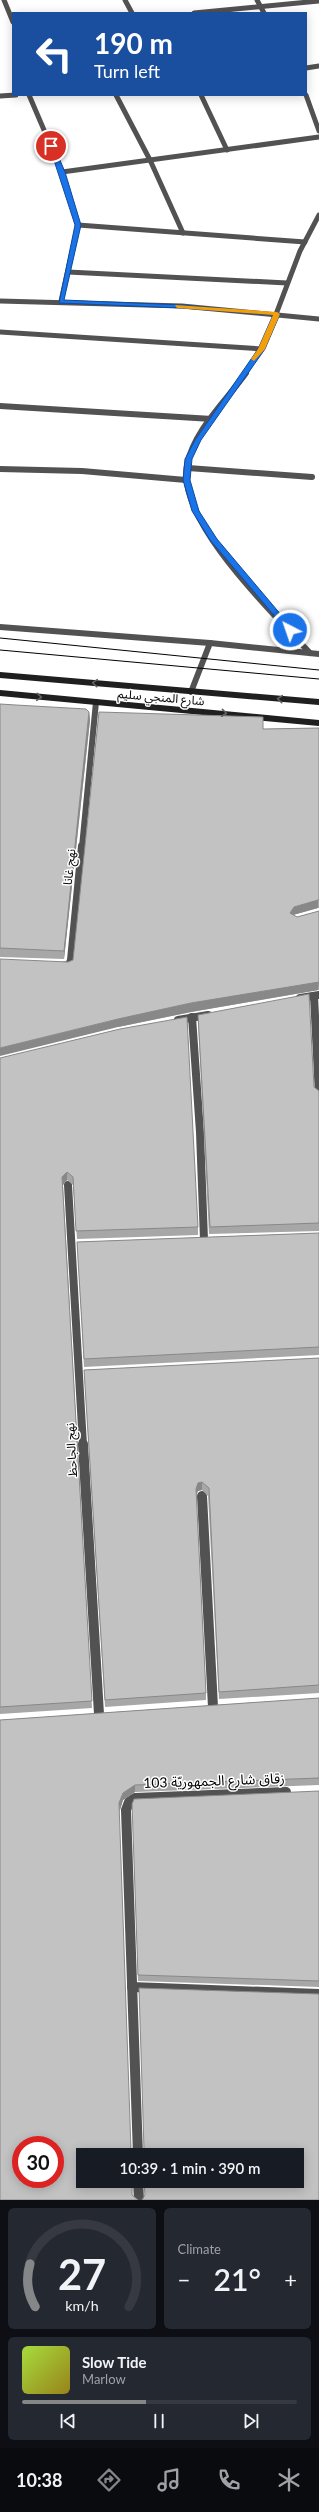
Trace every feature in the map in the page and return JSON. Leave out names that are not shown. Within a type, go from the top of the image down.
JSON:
[{"type":"main road","name":"شارع المنجي سليم","points":[[0,675],[319,702]]},
{"type":"main road","name":"شارع المنجي سليم","points":[[0,693],[319,722]]},
{"type":"street","points":[[4,0],[7,14],[12,21]]},
{"type":"street","points":[[125,0],[131,12]]},
{"type":"street","points":[[257,0],[263,12]]},
{"type":"street","points":[[203,12],[319,1]]},
{"type":"street","points":[[307,68],[319,66]]},
{"type":"street","points":[[0,96],[12,95]]},
{"type":"street","points":[[29,96],[62,172],[78,225],[61,301]]},
{"type":"street","points":[[117,96],[150,160],[183,233]]},
{"type":"street","points":[[201,96],[227,150]]},
{"type":"street","points":[[306,96],[319,131]]},
{"type":"street","points":[[62,172],[319,137]]},
{"type":"street","points":[[310,653],[214,540],[196,511],[186,480],[189,459],[212,419],[262,349],[277,314],[287,283],[305,242],[317,230],[319,216]]},
{"type":"street","points":[[78,225],[305,242]]},
{"type":"street","points":[[68,272],[287,283]]},
{"type":"street","points":[[0,301],[61,301],[182,306],[319,319]]},
{"type":"street","points":[[0,332],[262,349]]},
{"type":"street","points":[[0,406],[212,419]]},
{"type":"street","points":[[188,468],[312,477]]},
{"type":"street","points":[[0,469],[82,471],[186,480]]},
{"type":"street","points":[[0,627],[210,643],[319,654]]},
{"type":"street","points":[[191,692],[210,643]]},
{"type":"street","name":"نهج غانا","points":[[50,965],[64,966],[69,964],[71,960],[96,702]]},
{"type":"street","points":[[291,1000],[317,996],[319,1095]]},
{"type":"street","points":[[169,1022],[214,1013]]},
{"type":"street","points":[[192,1017],[200,1132],[204,1240]]},
{"type":"street","name":"نهج الجاحظ","points":[[68,1185],[75,1245],[99,1714]]},
{"type":"street","points":[[202,1496],[213,1707]]},
{"type":"street","name":"زقاق شارع الجمهوريّة 103","points":[[138,2148],[126,1810],[129,1802],[135,1798],[295,1792]]},
{"type":"street","points":[[132,1987],[319,1994]]},
{"type":"street","points":[[138,2188],[139,2200]]},
{"type":"building","points":[[0,704],[86,709],[89,712],[64,951],[0,948]]},
{"type":"building","points":[[99,712],[263,717],[263,729],[319,728],[319,900],[294,907],[290,913],[297,917],[319,911],[319,982],[191,1003],[0,1048],[0,959],[68,962],[73,960]]},
{"type":"building","points":[[309,994],[314,1087],[319,1091],[319,1223],[210,1227],[198,1015]]},
{"type":"building","points":[[187,1017],[198,1227],[76,1231],[73,1177],[67,1172],[62,1177],[92,1701],[0,1707],[0,1058],[120,1029]]},
{"type":"building","points":[[319,1233],[319,1347],[84,1359],[77,1242]]},
{"type":"building","points":[[319,1358],[319,1685],[219,1692],[209,1488],[202,1482],[198,1483],[196,1489],[206,1693],[105,1700],[84,1370]]},
{"type":"building","points":[[319,1698],[319,1778],[135,1785],[123,1793],[119,1803],[131,2148],[76,2148],[76,2188],[132,2188],[132,2195],[138,2200],[0,2200],[0,1720]]},
{"type":"building","points":[[319,1791],[319,1981],[138,1975],[132,1804],[134,1799]]},
{"type":"building","points":[[139,1988],[319,1994],[319,2200],[142,2200],[145,2195],[144,2188],[304,2188],[304,2148],[144,2148]]},
{"type":"tram line","points":[[0,638],[319,670]]},
{"type":"tram line","points":[[0,650],[319,679]]},
{"type":"slow traffic","points":[[177,306],[277,314],[262,349],[254,359]]},
{"type":"route","points":[[51,146],[62,172],[78,225],[61,301],[182,306],[277,314],[262,349],[198,440],[189,459],[186,480],[196,511],[214,540],[241,574],[290,630]]}]
